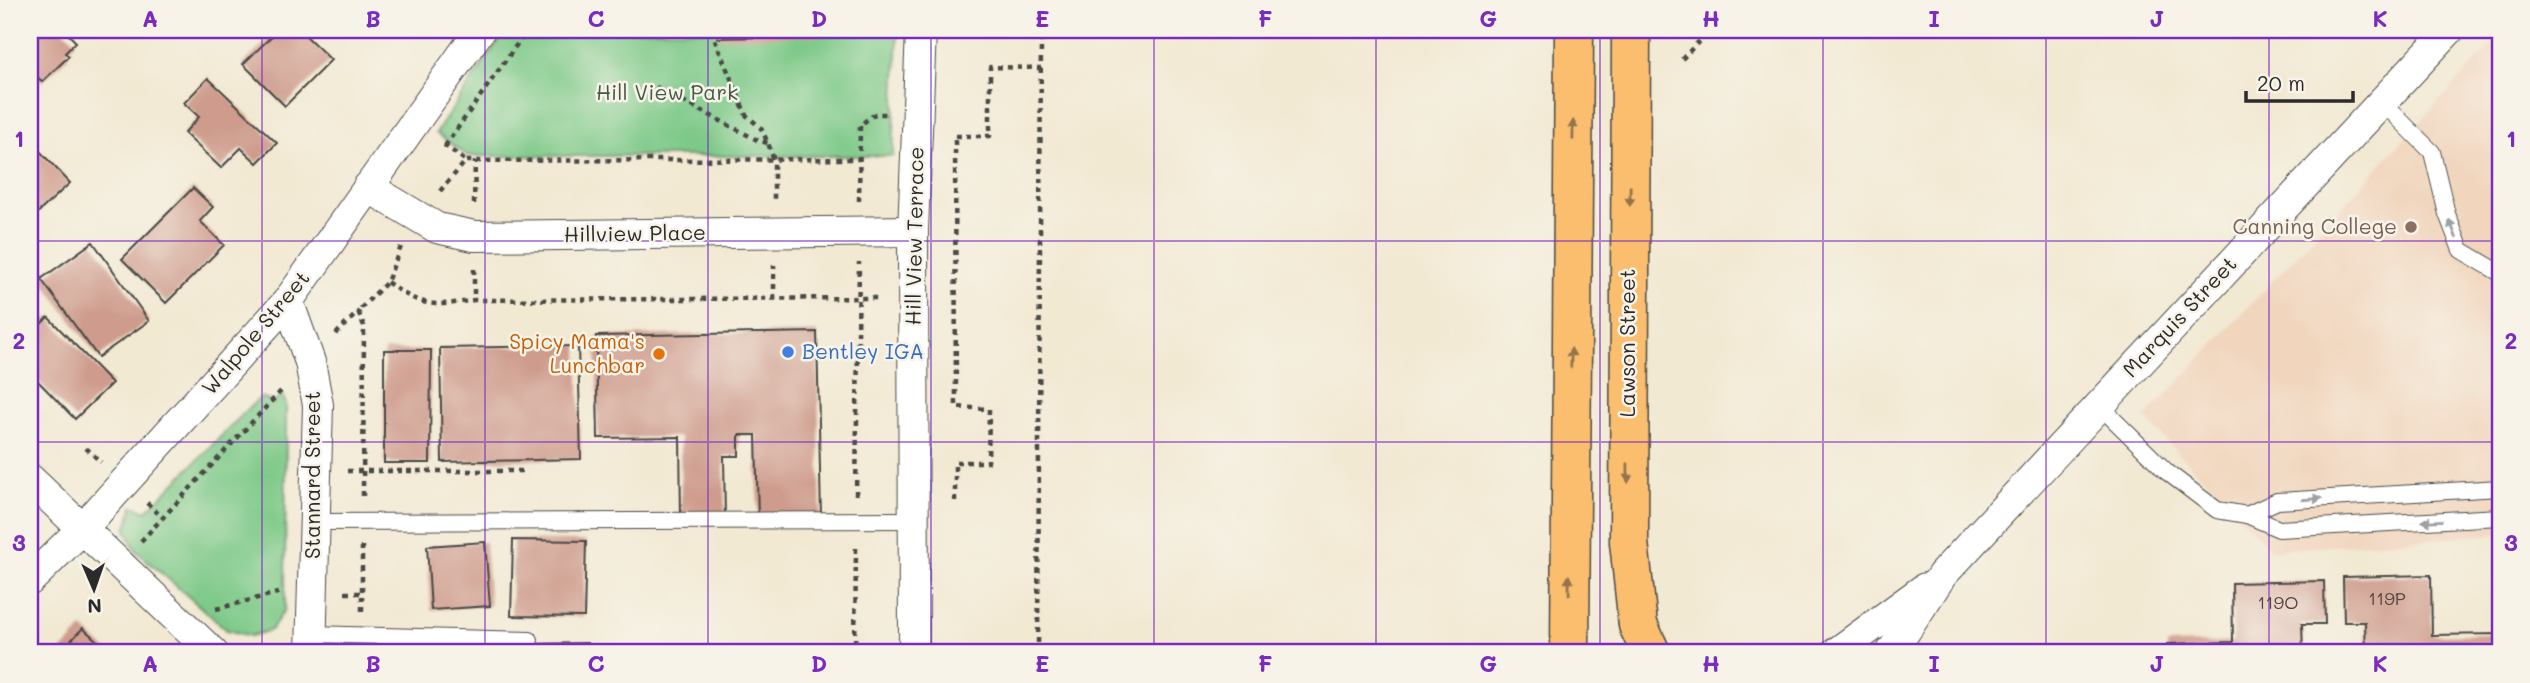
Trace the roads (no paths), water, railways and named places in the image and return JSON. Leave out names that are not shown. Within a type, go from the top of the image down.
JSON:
[{"type":"main road","points":[[1570,653],[1574,30]]},
{"type":"main road","name":"Lawson Street","points":[[1631,30],[1629,542],[1638,625],[1651,653]]},
{"type":"street","name":"Walpole Street","points":[[30,580],[82,529],[288,301],[480,30]]},
{"type":"street","name":"Hill View Terrace","points":[[914,653],[913,231],[921,30]]},
{"type":"street","name":"Marquis Street","points":[[1891,653],[1942,575],[2449,30]]},
{"type":"street","name":"Hillview Place","points":[[368,187],[437,228],[474,236],[913,231]]},
{"type":"street","name":"Stannard Street","points":[[288,301],[310,362],[318,405],[312,644]]},
{"type":"street","points":[[30,479],[201,649]]},
{"type":"street","name":"Marquis Street","points":[[1836,653],[1942,575]]},
{"type":"lane","points":[[2381,101],[2432,152],[2447,214],[2461,250],[2500,273]]},
{"type":"lane","points":[[2102,400],[2112,418],[2167,472],[2217,510],[2247,515],[2279,529],[2500,517]]},
{"type":"lane","points":[[2247,515],[2277,501],[2500,488]]},
{"type":"lane","points":[[314,522],[915,520]]},
{"type":"lane","points":[[312,644],[362,636],[530,640]]},
{"type":"place","name":"Canning College","points":[[2411,227]]},
{"type":"place","name":"Bentley IGA","points":[[788,352]]},
{"type":"place","name":"Spicy Mama's Lunchbar","points":[[659,354]]},
{"type":"park label","name":"Hill View Park","points":[[667,93]]}]
